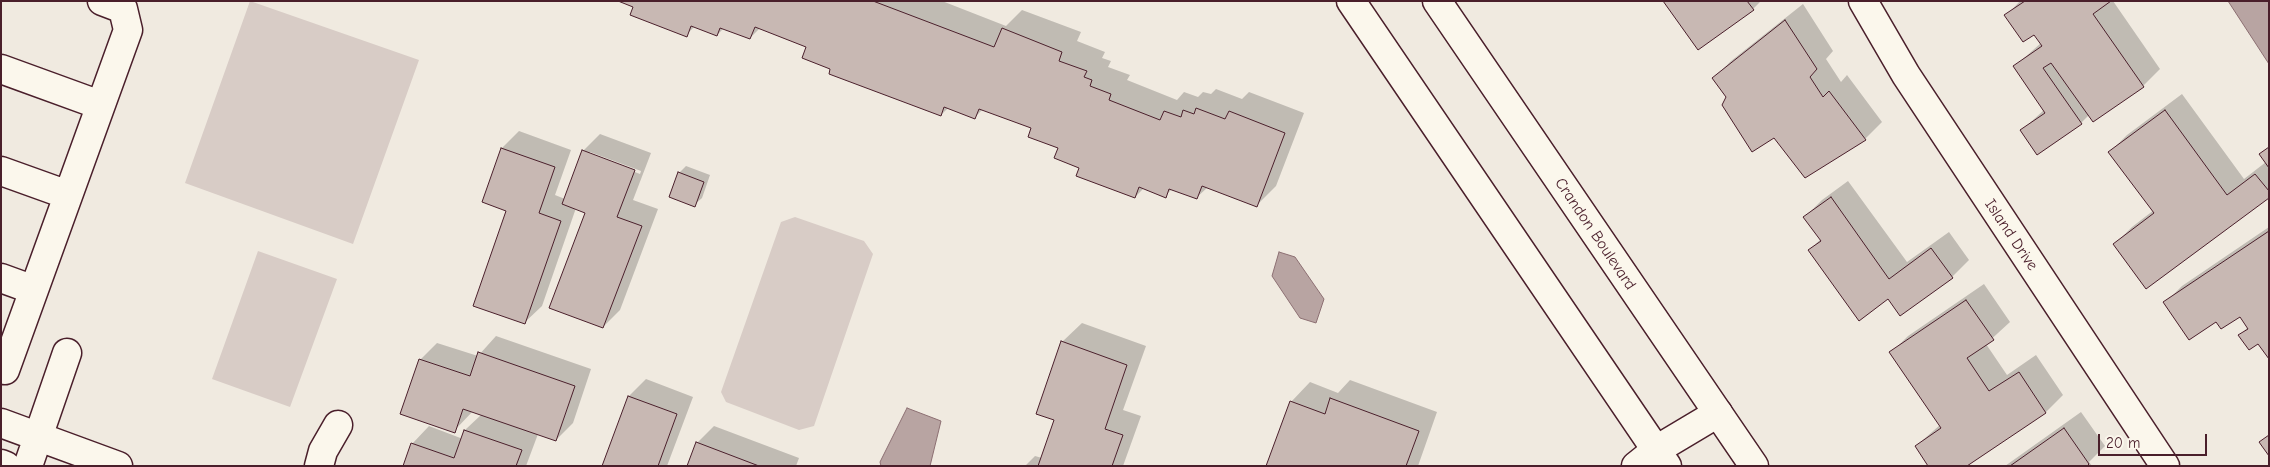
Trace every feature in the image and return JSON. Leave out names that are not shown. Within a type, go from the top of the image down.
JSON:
[{"type":"main road","points":[[1,368],[5,370],[128,30],[123,9],[102,1]]},
{"type":"main road","points":[[1351,1],[1653,461],[1718,412]]},
{"type":"main road","name":"Crandon Boulevard","points":[[1437,1],[1754,466]]},
{"type":"main road","name":"Island Drive","points":[[1863,1],[1906,75],[2164,466]]},
{"type":"main road","points":[[1,69],[100,105]]},
{"type":"main road","points":[[1,171],[68,195]]},
{"type":"main road","points":[[1,278],[34,290]]},
{"type":"main road","points":[[28,466],[67,353]]},
{"type":"main road","points":[[1,423],[118,466]]},
{"type":"main road","points":[[319,466],[323,451],[338,425]]},
{"type":"main road","points":[[1,464],[6,466]]},
{"type":"shaded area","points":[[250,1],[419,60],[353,244],[185,183]]},
{"type":"shaded area","points":[[2228,1],[2269,1],[2269,64]]},
{"type":"shaded area","points":[[795,217],[864,241],[873,254],[814,426],[799,430],[726,402],[721,392],[781,222]]},
{"type":"shaded area","points":[[258,251],[337,279],[290,407],[212,379]]},
{"type":"shaded area","points":[[1279,252],[1295,257],[1324,299],[1316,323],[1300,318],[1272,276]]},
{"type":"shaded area","points":[[907,408],[941,421],[930,466],[881,466],[880,462]]},
{"type":"building","points":[[618,1],[873,1],[994,47],[1002,28],[1062,52],[1059,61],[1087,71],[1084,77],[1092,80],[1090,86],[1111,94],[1109,100],[1160,120],[1164,111],[1181,117],[1183,110],[1194,114],[1196,108],[1225,119],[1229,111],[1285,133],[1257,207],[1202,186],[1197,199],[1169,189],[1166,198],[1139,187],[1135,198],[1076,176],[1079,168],[1054,158],[1058,148],[1028,137],[1031,128],[979,109],[975,119],[944,107],[941,116],[829,74],[830,69],[802,58],[806,47],[755,27],[750,39],[720,28],[717,36],[691,26],[687,37],[630,15],[633,7]]},
{"type":"building","points":[[1663,1],[1747,1],[1754,10],[1698,50]]},
{"type":"building","points":[[2025,1],[2111,1],[2093,14],[2144,87],[2093,122],[2051,63],[2043,68],[2082,124],[2037,155],[2020,130],[2045,113],[2013,66],[2042,46],[2034,35],[2023,42],[2004,15]]},
{"type":"building","points":[[1785,20],[1817,69],[1810,77],[1823,97],[1829,91],[1866,140],[1805,178],[1774,138],[1752,152],[1722,105],[1726,97],[1712,78]]},
{"type":"building","points":[[2165,110],[2227,195],[2255,174],[2269,191],[2269,198],[2146,289],[2113,244],[2154,213],[2108,152]]},
{"type":"building","points":[[2269,147],[2269,168],[2259,154]]},
{"type":"building","points":[[501,148],[555,167],[539,213],[561,221],[525,324],[473,306],[506,211],[482,202]]},
{"type":"building","points":[[582,150],[635,170],[617,217],[642,226],[603,328],[549,308],[585,213],[562,204]]},
{"type":"building","points":[[678,172],[704,182],[695,207],[669,197]]},
{"type":"building","points":[[1831,197],[1889,279],[1931,248],[1953,278],[1900,316],[1888,299],[1859,321],[1808,250],[1821,241],[1803,217]]},
{"type":"building","points":[[2269,231],[2269,359],[2258,344],[2249,350],[2238,335],[2248,329],[2240,317],[2221,329],[2216,322],[2189,340],[2163,302]]},
{"type":"building","points":[[1966,300],[1994,340],[1967,358],[1989,391],[2019,372],[2046,413],[1967,466],[1928,466],[1915,446],[1941,428],[1889,352]]},
{"type":"building","points":[[1061,341],[1127,365],[1105,429],[1123,435],[1112,466],[1038,466],[1054,420],[1036,414]]},
{"type":"building","points":[[478,352],[575,386],[556,441],[463,409],[455,433],[400,414],[419,359],[470,376]]},
{"type":"building","points":[[628,396],[677,414],[658,466],[602,466]]},
{"type":"building","points":[[1330,398],[1419,431],[1406,466],[1266,466],[1290,401],[1325,414]]},
{"type":"building","points":[[2064,428],[2089,464],[2087,466],[2010,466]]},
{"type":"building","points":[[464,430],[522,450],[516,466],[403,466],[411,443],[454,458]]},
{"type":"building","points":[[2269,435],[2269,456],[2259,442]]},
{"type":"building","points":[[696,442],[759,466],[687,466]]}]
